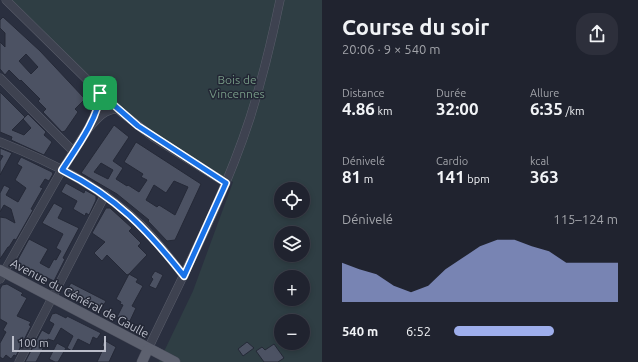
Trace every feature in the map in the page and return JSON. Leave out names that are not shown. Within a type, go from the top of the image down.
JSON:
[{"type":"main road","name":"Avenue du Général de Gaulle","points":[[1,274],[175,362]]},
{"type":"main road","points":[[142,362],[148,349]]},
{"type":"street","points":[[6,0],[52,43],[117,109],[143,130],[226,183]]},
{"type":"street","points":[[148,349],[184,276],[226,183],[250,118],[275,26],[280,0]]},
{"type":"street","points":[[0,78],[74,152]]},
{"type":"street","points":[[1,274],[62,170],[88,129],[100,104],[100,93]]},
{"type":"street","points":[[88,129],[105,112],[111,109],[117,109]]},
{"type":"street","points":[[0,142],[62,170],[105,195],[140,224],[162,248],[184,276]]},
{"type":"street","points":[[19,362],[105,195]]},
{"type":"green space","name":"Bois de Vincennes","points":[[12,0],[322,0],[322,362],[159,362],[193,291],[233,182],[216,173],[143,126],[128,114]]},
{"type":"building","points":[[3,17],[40,51],[85,99],[75,109],[78,112],[65,131],[62,132],[43,112],[46,109],[38,101],[40,99],[21,80],[20,81],[9,70],[5,75],[0,69],[0,42],[5,47],[5,33],[0,28],[0,20]],"holes":[[[26,54],[38,67],[31,74],[19,61]]]},
{"type":"building","points":[[0,92],[25,117],[28,114],[46,132],[44,135],[52,142],[44,155],[11,140],[12,137],[0,132]],"holes":[[[23,119],[31,128],[24,135],[12,130]]]},
{"type":"building","points":[[114,125],[129,137],[113,161],[123,168],[116,179],[139,192],[147,180],[141,177],[143,174],[124,162],[136,142],[201,184],[175,240],[167,241],[148,221],[149,220],[117,194],[81,173]],"holes":[[[101,163],[113,170],[108,179],[94,172]],[[174,181],[188,187],[175,215],[159,205],[157,207],[146,200],[154,185],[166,193]]]},
{"type":"building","points":[[0,148],[12,153],[0,175],[0,161],[3,156],[0,155]]},
{"type":"building","points":[[21,157],[52,172],[53,174],[49,181],[45,179],[40,187],[43,188],[31,209],[33,210],[16,240],[14,239],[0,259],[0,217],[6,218],[15,223],[11,209],[4,205],[0,212],[0,193],[4,185],[10,188],[6,195],[18,202],[26,188],[15,180],[22,167],[17,164]]},
{"type":"building","points":[[66,183],[84,193],[85,190],[96,196],[96,200],[89,215],[86,213],[85,216],[73,209],[77,201],[61,192]]},
{"type":"building","points":[[54,203],[63,208],[58,218],[79,228],[63,258],[65,259],[54,281],[35,272],[33,277],[17,269],[16,263],[29,239],[48,249],[40,263],[49,268],[54,259],[56,260],[61,251],[56,248],[63,234],[42,223]]},
{"type":"building","points":[[106,208],[110,208],[132,228],[129,231],[141,243],[138,246],[147,255],[127,275],[107,255],[102,261],[94,253],[105,242],[92,233]]},
{"type":"building","points":[[155,271],[163,275],[156,289],[149,286],[153,279],[151,277]]},
{"type":"building","points":[[129,274],[138,279],[136,282],[143,286],[132,306],[136,308],[129,323],[117,317],[123,305],[116,299]]},
{"type":"building","points":[[71,283],[106,301],[101,310],[66,291]]},
{"type":"building","points":[[7,284],[23,293],[21,295],[27,298],[17,316],[31,322],[29,325],[31,326],[16,356],[14,355],[11,359],[6,355],[3,359],[0,357],[0,343],[6,332],[3,330],[7,323],[0,319],[0,289],[2,285]]},
{"type":"building","points":[[56,313],[66,318],[67,316],[101,333],[97,339],[93,337],[90,345],[78,339],[72,351],[67,348],[73,336],[61,328],[54,341],[48,339],[36,362],[25,362],[42,330],[49,334],[54,324],[49,321],[52,314]]},
{"type":"building","points":[[104,340],[116,347],[109,362],[97,362],[104,347],[102,346]]},
{"type":"building","points":[[247,342],[254,348],[243,356],[238,349]]},
{"type":"building","points":[[57,343],[66,348],[58,362],[55,362],[49,359]]},
{"type":"building","points":[[274,344],[274,350],[278,350],[284,358],[278,362],[264,362],[256,351],[262,347],[265,350]]},
{"type":"route","points":[[100,93],[138,126],[226,183],[184,276],[151,235],[127,212],[105,195],[62,170],[88,129],[98,109],[100,104],[100,93]]}]
